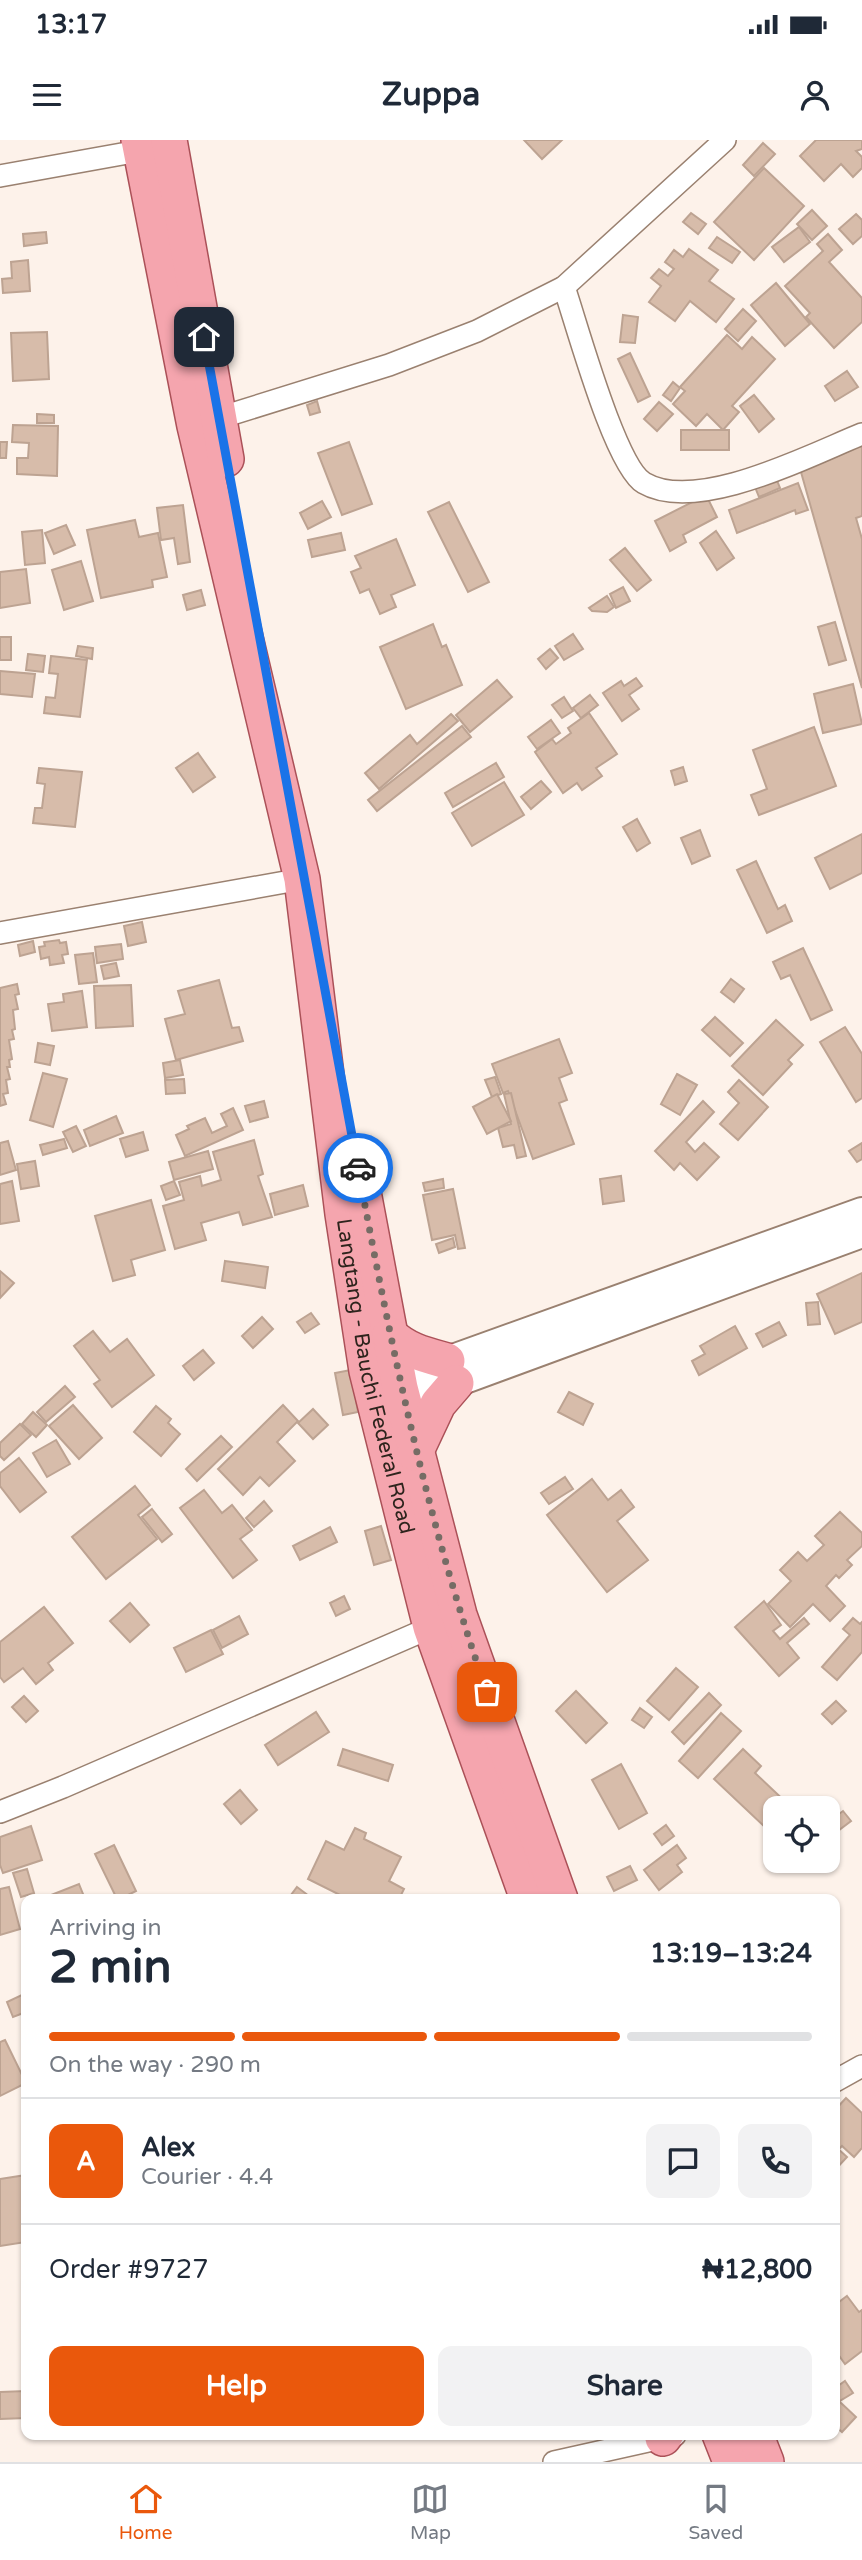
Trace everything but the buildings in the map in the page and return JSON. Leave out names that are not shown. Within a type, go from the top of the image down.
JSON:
[{"type":"main road","name":"Langtang - Bauchi Federal Road","points":[[155,144],[219,418],[445,1621],[558,1894]]},
{"type":"main road","name":"Langtang - Bauchi Federal Road","points":[[155,144],[195,426],[302,880],[343,1214],[365,1362],[380,1427],[445,1621],[527,1894]]},
{"type":"main road","points":[[390,1335],[400,1345],[452,1372],[415,1452]]},
{"type":"main road","points":[[722,2440],[730,2462]]},
{"type":"main road","points":[[757,2440],[766,2462]]},
{"type":"street","points":[[219,418],[389,365],[477,331],[564,287],[725,140]]},
{"type":"street","points":[[0,176],[155,144]]},
{"type":"street","points":[[564,287],[611,429],[627,465],[643,482],[667,492],[715,489],[765,474],[862,434]]},
{"type":"street","points":[[0,933],[302,880]]},
{"type":"street","points":[[365,1362],[409,1393],[424,1394],[452,1372],[862,1212]]},
{"type":"street","points":[[452,1372],[862,1233]]},
{"type":"street","points":[[380,1427],[400,1388]]},
{"type":"street","points":[[0,1812],[445,1621]]},
{"type":"street","points":[[840,2078],[862,2066]]},
{"type":"street","points":[[554,2462],[649,2440]]},
{"type":"way so far","points":[[358,1168],[400,1388],[415,1452],[459,1615],[487,1692]]},
{"type":"route","points":[[204,337],[358,1168]]}]
